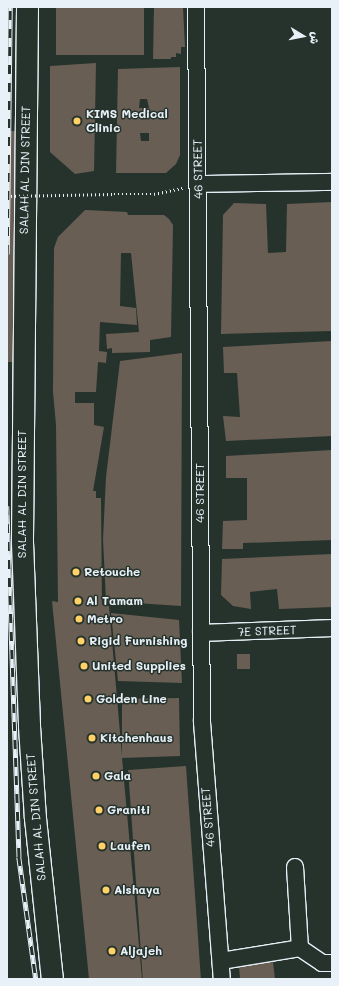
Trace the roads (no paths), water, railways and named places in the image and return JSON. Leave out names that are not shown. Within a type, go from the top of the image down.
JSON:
[{"type":"main road","name":"SALAH AL DIN STREET","points":[[27,7],[22,542],[30,734],[36,818],[52,979]]},
{"type":"street","name":"46 STREET","points":[[196,7],[201,633],[204,766],[222,979]]},
{"type":"street","points":[[198,184],[332,182]]},
{"type":"street","name":"7E STREET","points":[[201,633],[332,628]]},
{"type":"street","points":[[295,867],[300,948]]},
{"type":"street","points":[[221,961],[300,948],[322,963],[332,963]]},
{"type":"railway","points":[[7,254],[10,7]]},
{"type":"railway","points":[[7,506],[19,857],[36,979]]},
{"type":"place","name":"KIMS Medical Clinic","points":[[77,121]]},
{"type":"place","name":"Retouche","points":[[76,572]]},
{"type":"place","name":"Al Tamam","points":[[78,601]]},
{"type":"place","name":"Metro","points":[[79,619]]},
{"type":"place","name":"Rigid Furnishing","points":[[81,641]]},
{"type":"place","name":"United Supplies","points":[[84,666]]},
{"type":"place","name":"Golden Line","points":[[88,699]]},
{"type":"place","name":"Kitchenhaus","points":[[92,738]]},
{"type":"place","name":"Gala","points":[[96,776]]},
{"type":"place","name":"Graniti","points":[[99,810]]},
{"type":"place","name":"Laufen","points":[[102,846]]},
{"type":"place","name":"Alshaya","points":[[106,890]]},
{"type":"place","name":"Aljajeh","points":[[112,951]]}]
